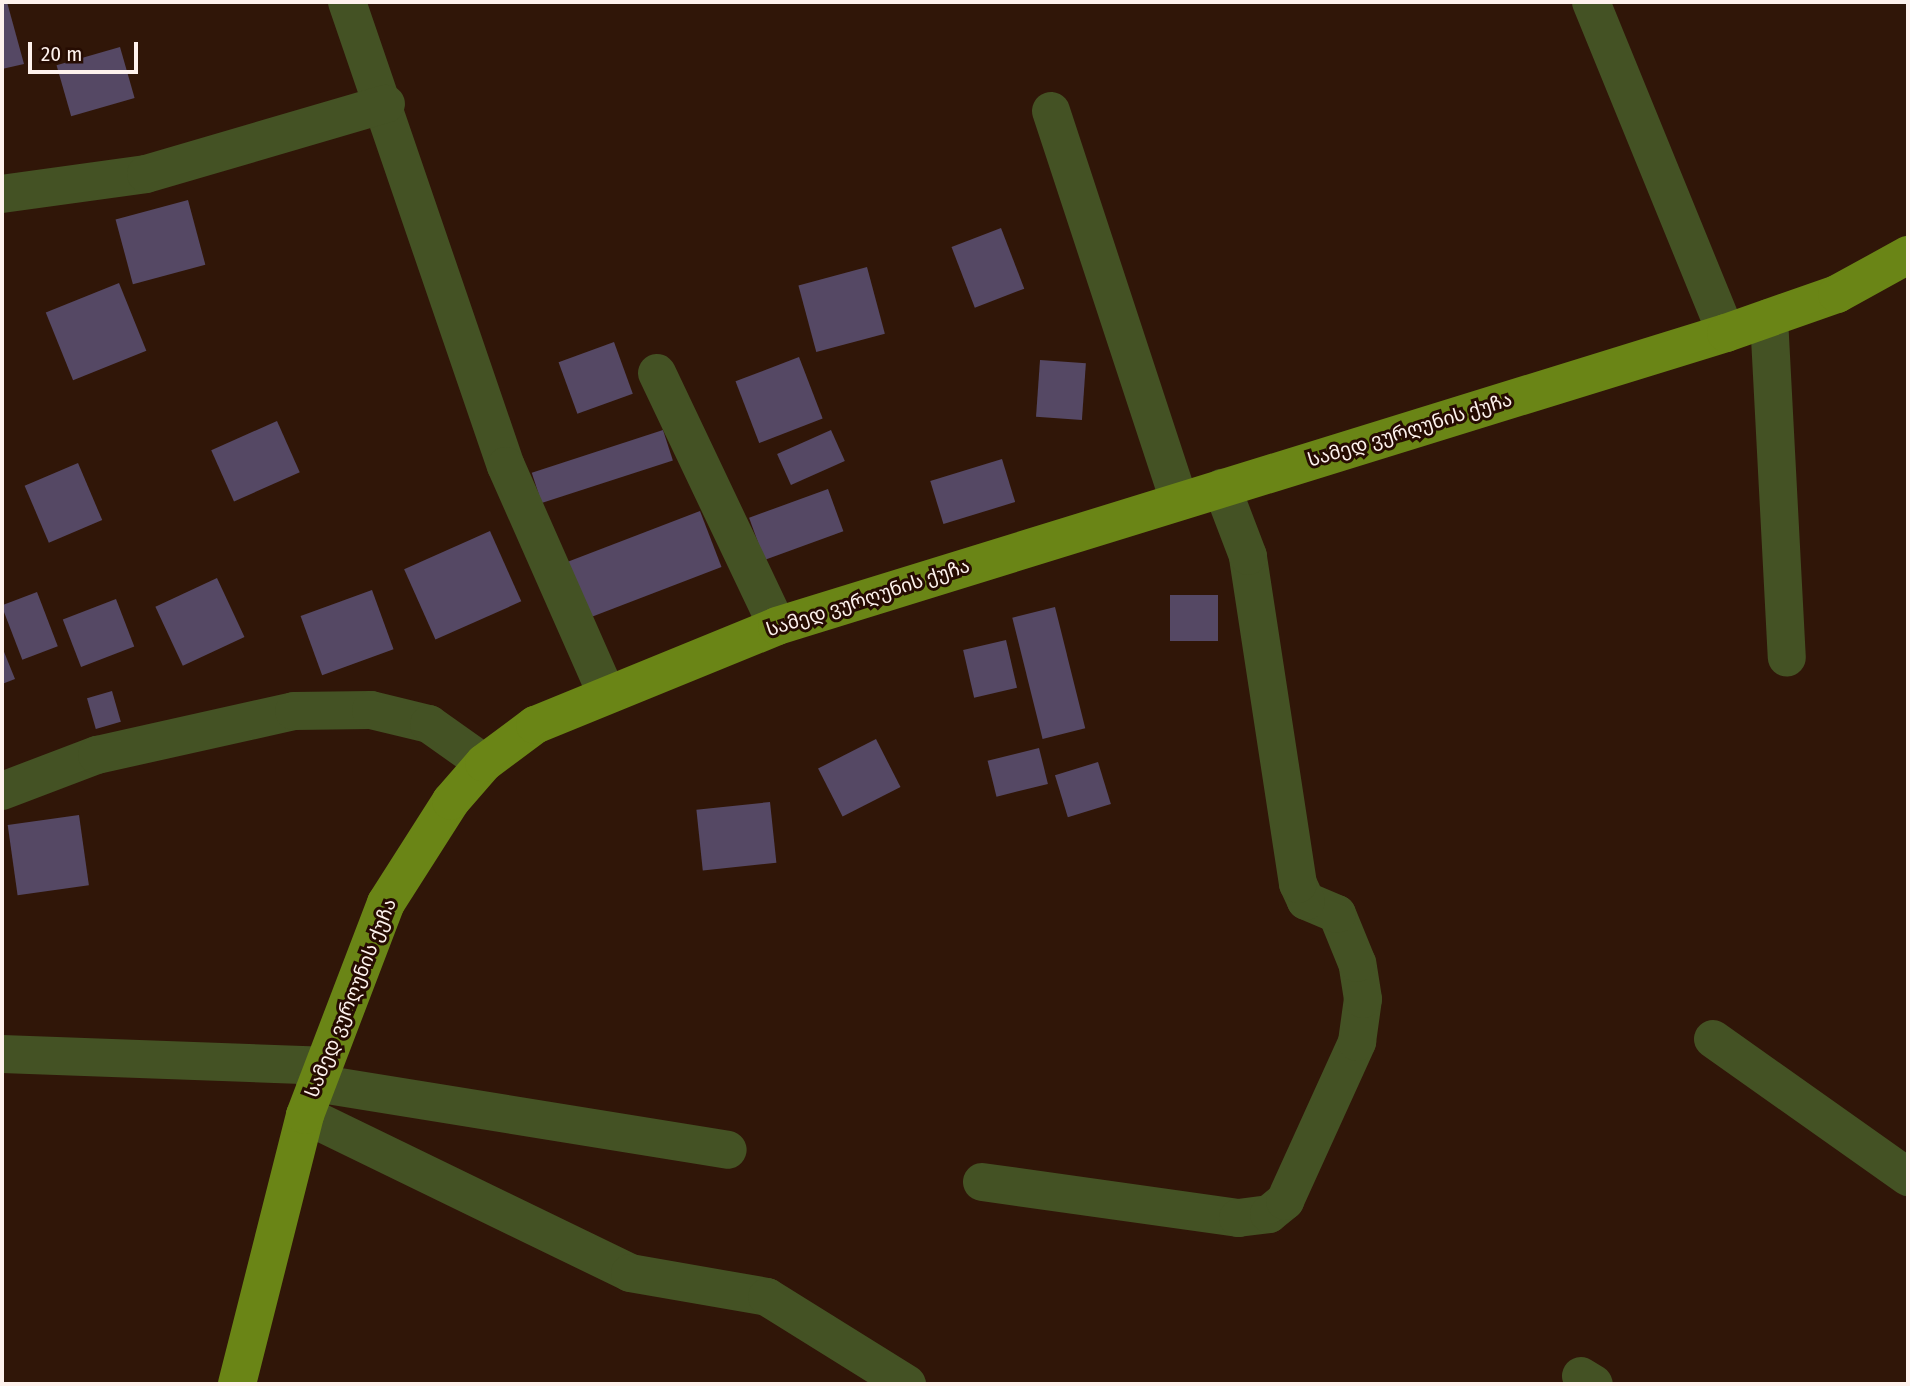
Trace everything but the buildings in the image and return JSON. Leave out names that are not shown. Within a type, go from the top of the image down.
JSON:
[{"type":"main road","name":"სამედ ვურღუნის ქუჩა","points":[[237,1384],[314,1088],[386,903],[419,847],[484,763],[535,725],[777,626],[1726,333],[1838,293],[1908,255]]},
{"type":"street","points":[[347,2],[386,104],[506,466],[607,695]]},
{"type":"street","points":[[1591,2],[1726,333]]},
{"type":"street","points":[[2,194],[146,174],[386,104]]},
{"type":"street","points":[[1051,111],[1179,500]]},
{"type":"street","points":[[1769,318],[1787,659]]},
{"type":"street","points":[[657,373],[777,626]]},
{"type":"street","points":[[982,1182],[1238,1218],[1269,1214],[1285,1201],[1357,1042],[1363,999],[1357,963],[1337,914],[1306,901],[1298,884],[1248,556],[1222,488]]},
{"type":"street","points":[[2,792],[97,755],[294,711],[371,710],[429,724],[484,763]]},
{"type":"street","points":[[1713,1039],[1908,1177]]},
{"type":"street","points":[[2,1054],[314,1088],[727,1150]]},
{"type":"street","points":[[314,1088],[630,1273],[767,1297],[907,1384]]}]
